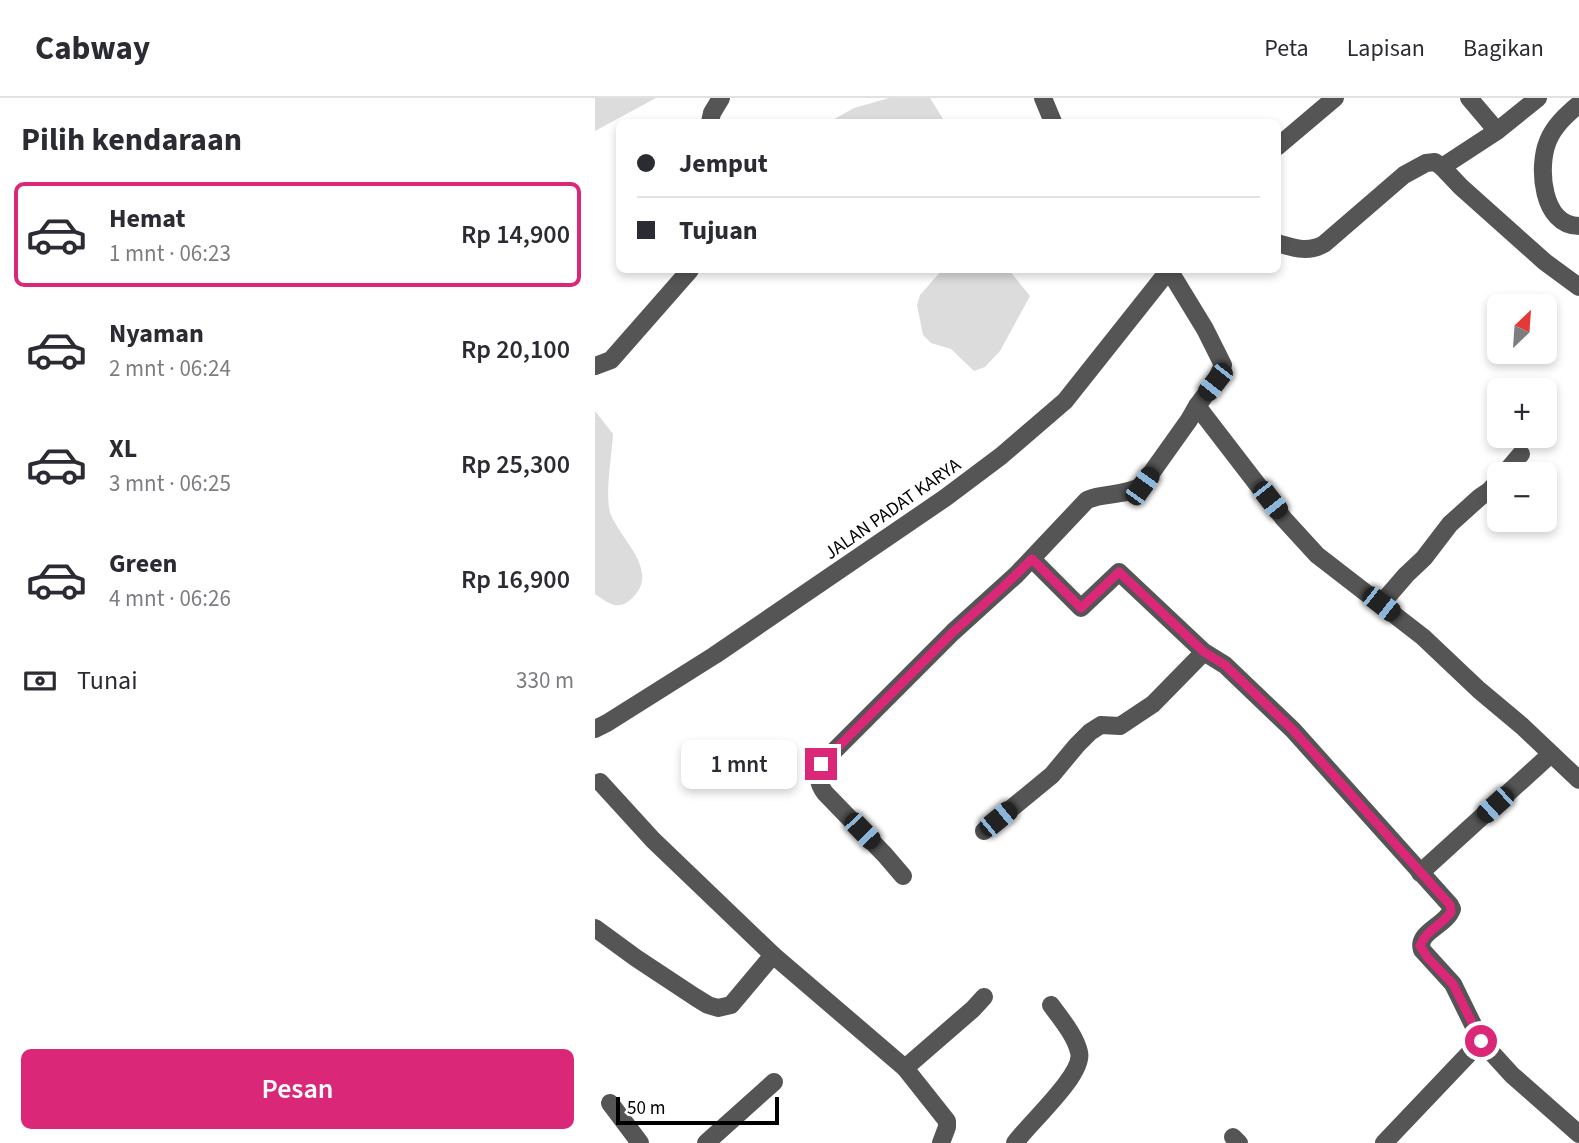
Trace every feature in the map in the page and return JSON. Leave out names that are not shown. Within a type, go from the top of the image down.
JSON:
[{"type":"street","points":[[711,119],[720,98]]},
{"type":"street","points":[[1043,98],[1052,119]]},
{"type":"street","points":[[1281,144],[1335,98]]},
{"type":"street","points":[[1469,98],[1497,131]]},
{"type":"street","points":[[1442,167],[1497,131],[1538,98]]},
{"type":"street","points":[[1579,104],[1553,131],[1546,145],[1543,169],[1544,189],[1550,209],[1560,220],[1579,226]]},
{"type":"street","points":[[1281,244],[1307,250],[1324,244],[1404,175],[1426,163],[1435,162],[1545,262],[1579,287]]},
{"type":"street","points":[[595,366],[611,360],[686,273]]},
{"type":"street","name":"JALAN PADAT KARYA","points":[[595,729],[715,655],[945,498],[1001,456],[1065,401],[1167,273]]},
{"type":"street","points":[[903,876],[819,785],[817,778],[821,764],[953,632],[1032,559],[1087,500],[1095,496],[1131,492],[1142,486],[1215,382],[1223,365],[1171,273]]},
{"type":"street","points":[[1197,406],[1284,519],[1309,546],[1423,637],[1579,780]]},
{"type":"street","points":[[1514,462],[1521,454]]},
{"type":"street","points":[[1381,604],[1424,558],[1450,524],[1487,492]]},
{"type":"street","points":[[1032,559],[1081,608],[1119,572],[1204,652],[1225,665],[1293,730],[1445,899],[1452,909],[1448,917],[1424,936],[1420,946],[1453,984],[1481,1041],[1512,1075],[1579,1134]]},
{"type":"street","points":[[984,831],[1052,775],[1090,732],[1101,725],[1120,726],[1153,704],[1204,652]]},
{"type":"street","points":[[1420,873],[1551,754]]},
{"type":"street","points":[[597,781],[653,840],[773,955],[905,1068],[947,1121],[941,1143]]},
{"type":"street","points":[[595,928],[695,997],[708,1005],[718,1007],[731,1005],[773,955]]},
{"type":"street","points":[[905,1068],[973,1009],[983,997]]},
{"type":"street","points":[[1015,1143],[1074,1074],[1080,1060],[1073,1037],[1051,1005]]},
{"type":"street","points":[[1384,1143],[1481,1041]]},
{"type":"street","points":[[706,1143],[774,1082]]},
{"type":"street","points":[[610,1103],[640,1143]]},
{"type":"shaded area","points":[[595,98],[656,98],[616,119],[595,131]]},
{"type":"shaded area","points":[[889,98],[930,98],[943,119],[834,119],[854,108]]},
{"type":"shaded area","points":[[939,273],[1011,273],[1030,296],[1000,351],[985,367],[974,371],[951,349],[931,343],[923,335],[917,305],[920,295]]},
{"type":"shaded area","points":[[595,411],[613,434],[608,487],[611,515],[641,569],[642,580],[638,590],[629,601],[620,605],[611,604],[595,594]]},
{"type":"route","points":[[821,764],[953,632],[1032,559],[1080,608],[1119,572],[1204,652],[1225,665],[1293,730],[1450,905],[1452,909],[1448,917],[1424,936],[1420,946],[1453,984],[1481,1041]]}]
